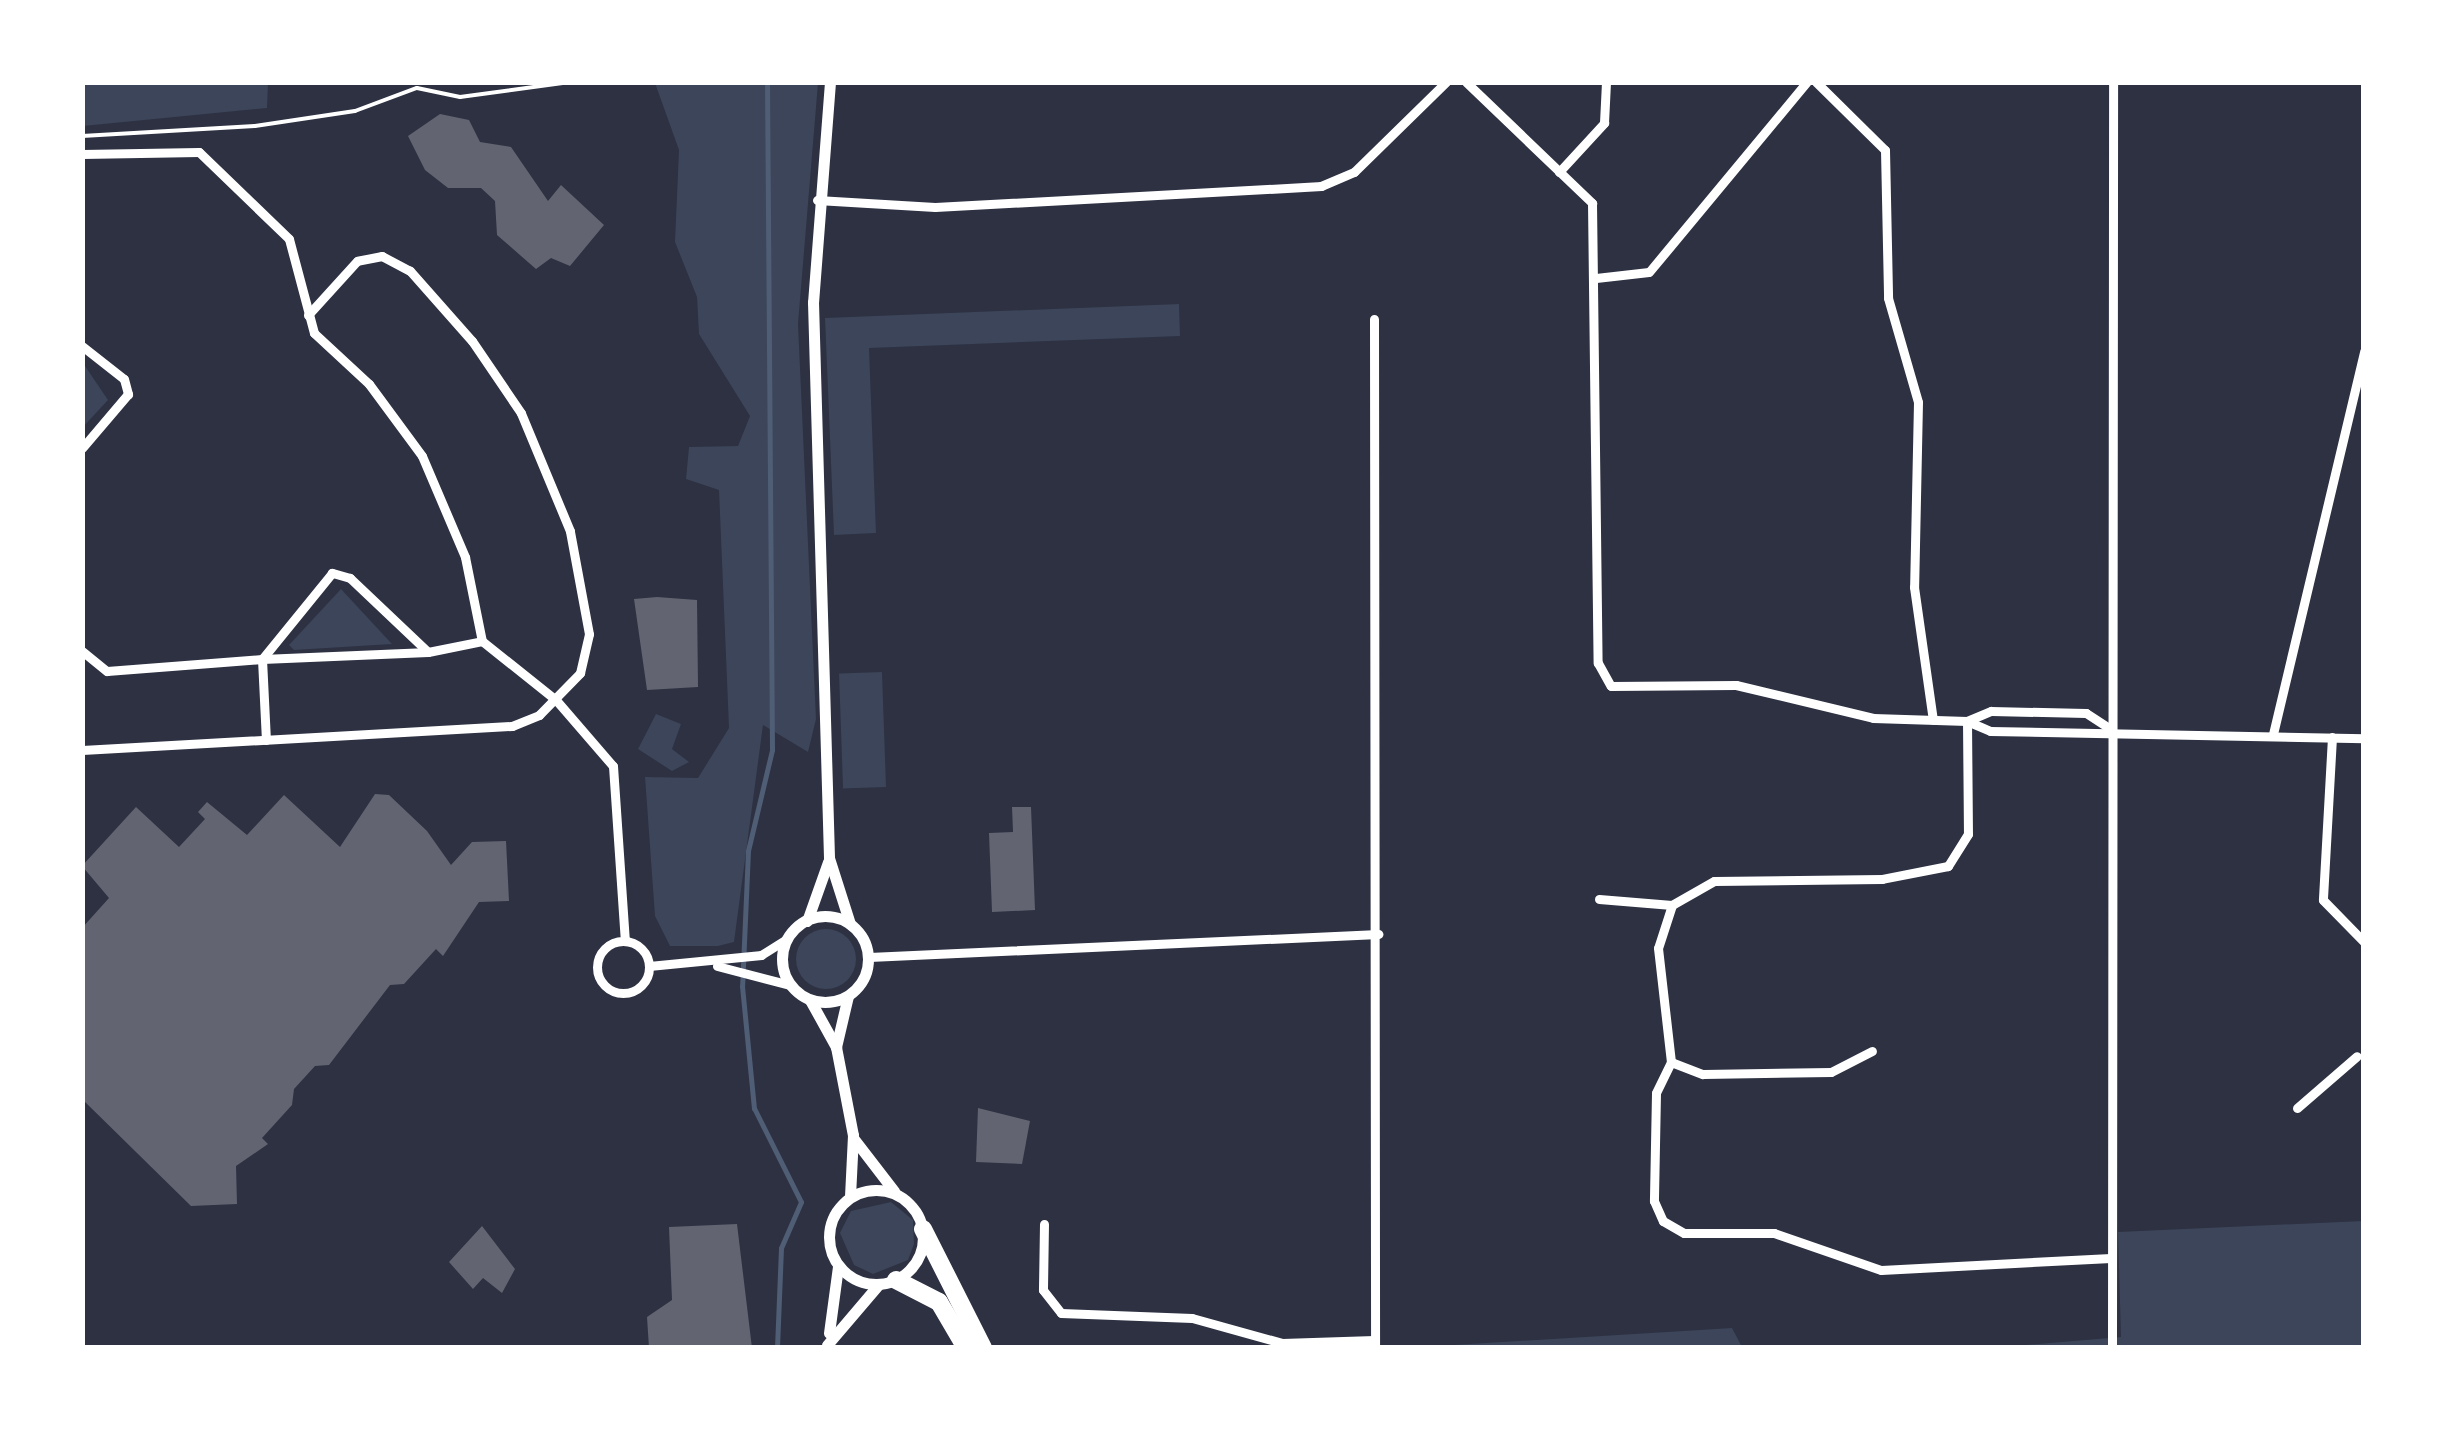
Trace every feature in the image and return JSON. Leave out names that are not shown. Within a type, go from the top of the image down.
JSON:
[{"type":"highway","points":[[923,1229],[983,1348]]},
{"type":"highway","points":[[888,1282],[940,1302],[966,1348]]},
{"type":"street","points":[[830,82],[817,200],[813,293],[829,858],[850,924],[868,957]]},
{"type":"street","points":[[817,200],[935,207],[1321,186],[1354,172],[1446,82]]},
{"type":"street","points":[[1466,82],[1592,203],[1605,681],[1627,691],[1736,685],[1873,718],[1967,720],[1990,710],[2086,713],[2109,728]]},
{"type":"street","points":[[1559,172],[1604,124],[1606,82]]},
{"type":"street","points":[[1596,278],[1649,272],[1807,82]]},
{"type":"street","points":[[1816,82],[1885,150],[1888,298],[1918,402],[1914,587],[1933,720]]},
{"type":"street","points":[[2112,1348],[2109,728],[2113,82]]},
{"type":"street","points":[[82,154],[199,152],[289,239],[314,332],[369,384],[422,456],[465,558],[482,641],[556,700],[617,778],[625,941],[649,966],[716,964],[761,955],[807,921],[829,858]]},
{"type":"street","points":[[82,750],[512,726],[556,700],[589,651],[584,595],[555,486],[510,394],[440,303],[392,258],[357,260],[308,315]]},
{"type":"street","points":[[1044,1224],[1043,1290],[1061,1313],[1192,1318],[1282,1342],[1374,1344],[1378,934],[1374,319]]},
{"type":"street","points":[[82,346],[124,379],[128,394],[82,448]]},
{"type":"street","points":[[2273,734],[2364,351]]},
{"type":"street","points":[[266,740],[262,660],[332,573],[350,578],[428,652]]},
{"type":"street","points":[[82,651],[107,671],[428,652],[482,641]]},
{"type":"street","points":[[1967,720],[1990,731],[2109,728],[2364,738]]},
{"type":"street","points":[[1600,899],[1672,905],[1714,880],[1882,879],[1948,866],[1968,834],[1967,720]]},
{"type":"street","points":[[2332,737],[2324,900],[2364,942]]},
{"type":"street","points":[[1672,905],[1658,948],[1671,1062],[1656,1093],[1654,1201],[1663,1222],[1684,1233],[1774,1234],[1881,1270],[2111,1258]]},
{"type":"street","points":[[807,921],[850,924]]},
{"type":"street","points":[[868,957],[1378,934]]},
{"type":"street","points":[[788,938],[782,961],[790,984]]},
{"type":"street","points":[[625,941],[602,952],[603,984],[634,990],[649,966]]},
{"type":"street","points":[[836,1047],[848,996],[868,957]]},
{"type":"street","points":[[716,964],[790,984],[810,1000],[836,1047],[852,1135],[850,1197],[828,1236],[838,1266],[826,1346]]},
{"type":"street","points":[[810,1000],[848,996]]},
{"type":"street","points":[[1671,1062],[1703,1074],[1831,1072],[1872,1051]]},
{"type":"street","points":[[2296,1108],[2361,1056]]},
{"type":"street","points":[[826,1346],[856,1301],[918,1259],[923,1229],[852,1135]]},
{"type":"street","points":[[850,1197],[896,1194]]},
{"type":"street","points":[[838,1266],[888,1282]]},
{"type":"path","points":[[82,136],[256,126],[354,111],[417,88],[460,97],[550,92],[570,82]]},
{"type":"shaded area","points":[[83,82],[268,83],[267,108],[83,126]]},
{"type":"shaded area","points":[[655,83],[818,83],[798,324],[816,719],[808,752],[763,725],[734,942],[718,946],[670,946],[655,916],[645,777],[698,778],[729,728],[719,490],[686,479],[689,447],[738,446],[750,416],[699,334],[697,297],[675,242],[679,150]]},
{"type":"shaded area","points":[[1179,304],[1180,336],[869,348],[876,533],[834,535],[825,318]]},
{"type":"shaded area","points":[[83,363],[108,400],[82,427]]},
{"type":"shaded area","points":[[341,589],[392,644],[294,650],[289,645]]},
{"type":"shaded area","points":[[882,672],[886,787],[843,788],[839,674]]},
{"type":"shaded area","points":[[656,714],[681,724],[672,749],[689,762],[672,771],[638,749]]},
{"type":"shaded area","points":[[826,929],[847,938],[856,959],[847,980],[826,989],[805,980],[796,959],[805,938]]},
{"type":"shaded area","points":[[891,1202],[913,1220],[914,1244],[908,1260],[873,1274],[854,1265],[840,1233],[851,1211]]},
{"type":"shaded area","points":[[2363,1221],[2363,1347],[1989,1348],[2121,1337],[2118,1232]]},
{"type":"shaded area","points":[[1732,1328],[1742,1347],[1421,1347]]},
{"type":"building","points":[[440,114],[469,120],[480,142],[511,147],[548,201],[561,185],[604,225],[570,266],[551,258],[536,269],[497,235],[495,201],[481,188],[448,188],[425,170],[408,136]]},
{"type":"building","points":[[634,599],[697,600],[698,687],[647,690]]},
{"type":"building","points":[[375,794],[389,795],[427,831],[451,865],[472,842],[506,841],[509,901],[479,902],[443,956],[436,949],[404,984],[390,985],[329,1065],[315,1066],[294,1089],[292,1105],[262,1138],[268,1144],[236,1166],[237,1204],[191,1206],[82,1099],[82,928],[109,898],[82,866],[136,807],[179,847],[205,819],[198,812],[207,802],[247,835],[284,795],[340,847]]},
{"type":"building","points":[[1012,807],[1031,807],[1035,910],[992,912],[989,833],[1013,832]]},
{"type":"building","points":[[978,1108],[1030,1121],[1022,1164],[976,1162]]},
{"type":"building","points":[[737,1224],[752,1348],[649,1348],[647,1317],[672,1300],[669,1227]]},
{"type":"building","points":[[482,1226],[515,1269],[502,1293],[483,1278],[473,1289],[449,1262]]},
{"type":"waterway","points":[[767,82],[772,750],[748,851],[742,986],[754,1108],[801,1202],[781,1248],[777,1348]]}]
